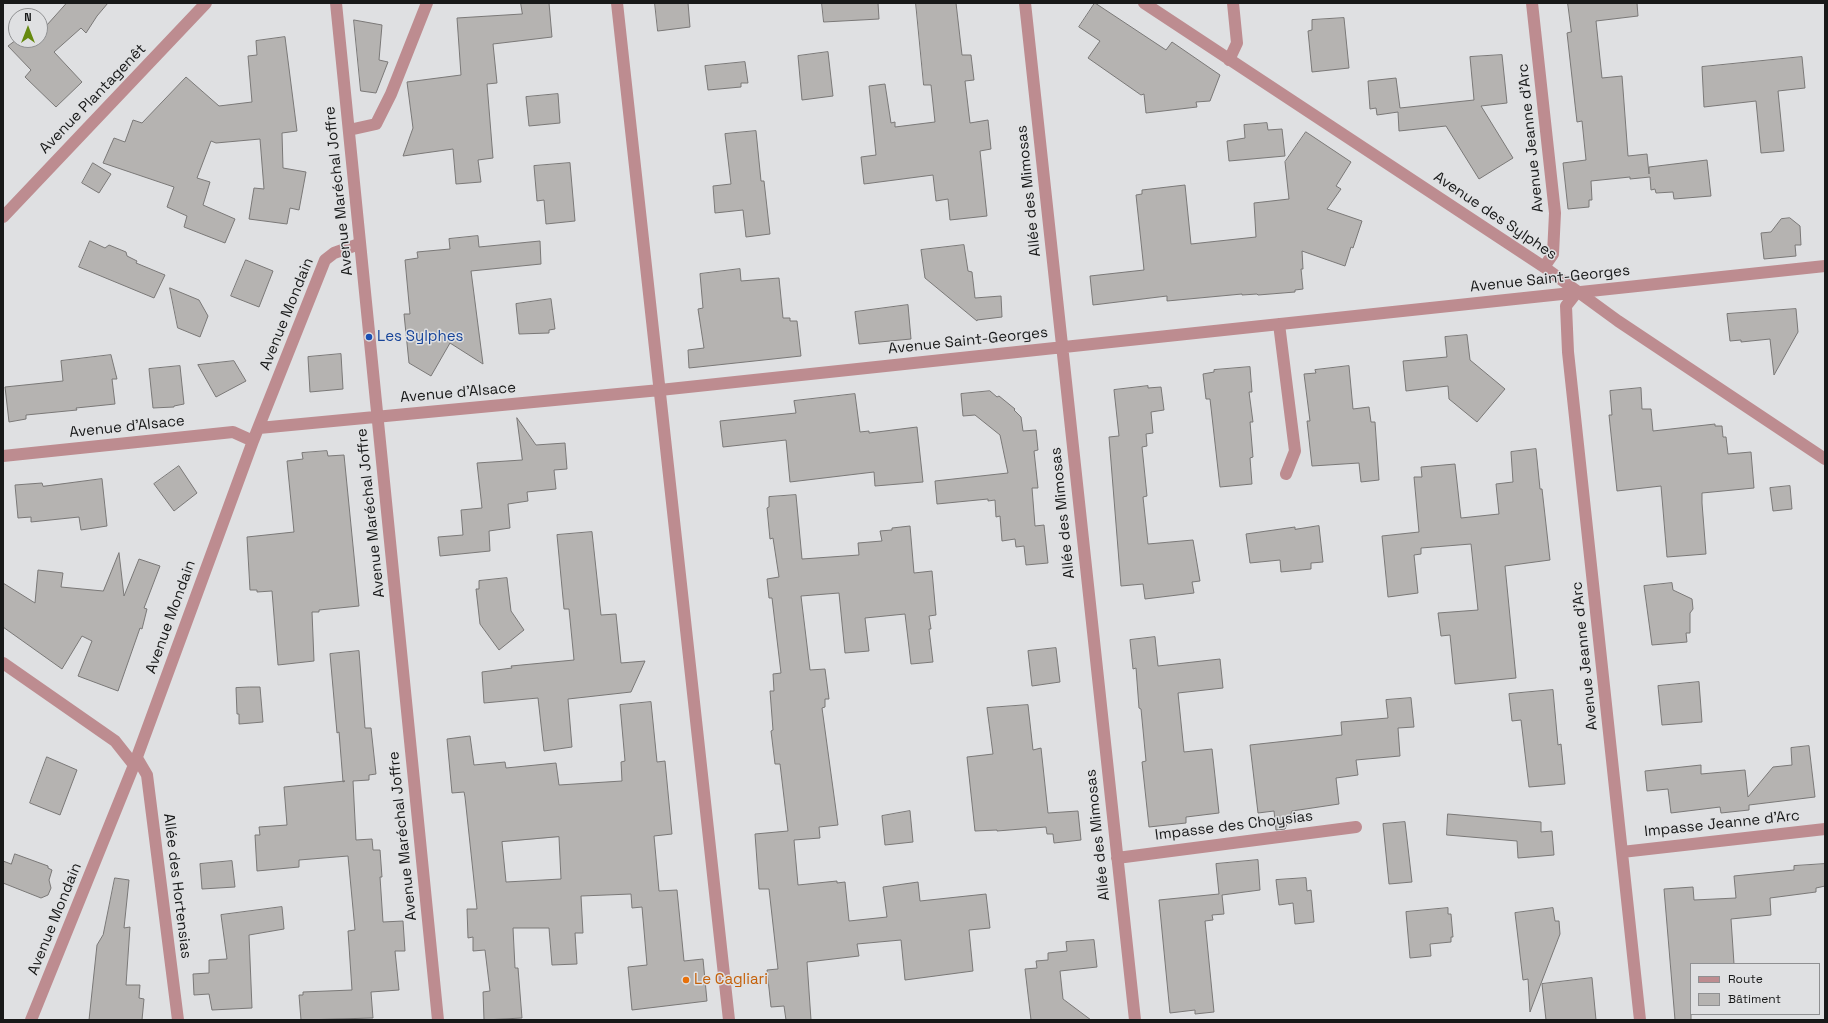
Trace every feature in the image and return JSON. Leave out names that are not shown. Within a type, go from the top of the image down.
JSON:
[{"type":"street","name":"Avenue Plantagenêt","points":[[3,216],[206,3]]},
{"type":"street","name":"Avenue Maréchal Joffre","points":[[336,3],[438,1020]]},
{"type":"street","points":[[349,130],[376,124],[391,94],[427,3]]},
{"type":"street","points":[[617,3],[729,1020]]},
{"type":"street","name":"Allée des Mimosas","points":[[1025,3],[1061,348],[1135,1020]]},
{"type":"street","name":"Avenue des Sylphes","points":[[1144,3],[1544,268],[1577,292],[1825,459]]},
{"type":"street","points":[[1229,60],[1237,43],[1233,3]]},
{"type":"street","name":"Avenue Jeanne d'Arc","points":[[1532,3],[1555,213],[1553,254],[1544,268]]},
{"type":"street","name":"Avenue Mondain","points":[[31,1020],[135,762],[253,441],[325,260],[334,253],[359,244]]},
{"type":"street","name":"Avenue Saint-Georges","points":[[660,390],[1825,266]]},
{"type":"street","name":"Avenue Jeanne d'Arc","points":[[1577,292],[1566,306],[1568,352],[1640,1020]]},
{"type":"street","points":[[1279,324],[1295,451],[1286,474]]},
{"type":"street","name":"Avenue d'Alsace","points":[[259,428],[660,390]]},
{"type":"street","name":"Avenue d'Alsace","points":[[3,456],[233,432],[253,441]]},
{"type":"street","name":"Allée des Hortensias","points":[[3,663],[115,741],[147,775],[178,1020]]},
{"type":"street","name":"Impasse des Choysias","points":[[1117,858],[1139,853],[1356,827]]},
{"type":"street","name":"Impasse Jeanne d'Arc","points":[[1622,852],[1825,829]]},
{"type":"building","points":[[67,3],[108,3],[86,33],[81,28],[54,52],[82,82],[56,107],[25,77],[31,70],[10,48],[48,48],[48,24]]},
{"type":"building","points":[[521,3],[549,3],[552,37],[493,44],[497,83],[487,84],[493,158],[478,160],[481,182],[456,184],[453,149],[403,156],[413,128],[407,82],[461,75],[457,18],[522,14]]},
{"type":"building","points":[[655,3],[688,3],[690,27],[658,31]]},
{"type":"building","points":[[822,3],[878,3],[879,19],[824,22]]},
{"type":"building","points":[[916,3],[956,3],[962,55],[971,55],[974,80],[965,81],[970,123],[988,120],[991,149],[980,151],[987,216],[950,220],[948,199],[936,201],[933,175],[864,184],[861,157],[876,155],[869,86],[885,84],[891,123],[895,122],[895,127],[935,122],[931,85],[924,85]]},
{"type":"building","points":[[1095,3],[1166,50],[1172,42],[1220,75],[1210,101],[1196,102],[1197,107],[1146,113],[1144,94],[1141,95],[1088,58],[1100,41],[1079,27]]},
{"type":"building","points":[[1568,3],[1637,3],[1638,16],[1596,21],[1602,78],[1622,76],[1628,156],[1647,154],[1649,174],[1649,167],[1707,160],[1711,196],[1674,199],[1673,192],[1656,193],[1655,189],[1651,190],[1650,177],[1630,179],[1630,177],[1591,181],[1592,200],[1589,200],[1589,207],[1568,209],[1563,163],[1586,160],[1582,121],[1577,122],[1567,33],[1571,32]]},
{"type":"building","points":[[1344,18],[1349,68],[1312,72],[1308,31],[1312,30],[1312,20]]},
{"type":"building","points":[[354,20],[382,25],[379,60],[388,62],[376,93],[361,91]]},
{"type":"building","points":[[285,37],[297,131],[282,133],[283,168],[306,172],[299,210],[290,208],[287,224],[249,219],[254,188],[264,189],[260,139],[216,143],[211,141],[197,178],[210,182],[203,205],[235,219],[225,243],[184,227],[187,216],[167,207],[174,187],[103,163],[114,138],[125,142],[133,120],[142,123],[186,77],[219,106],[252,102],[248,56],[257,55],[256,41]]},
{"type":"building","points":[[828,52],[833,96],[802,100],[798,56]]},
{"type":"building","points":[[1502,55],[1507,103],[1481,106],[1513,158],[1479,179],[1446,126],[1399,131],[1398,112],[1377,115],[1376,108],[1370,109],[1368,81],[1396,78],[1400,108],[1474,100],[1470,57]]},
{"type":"building","points":[[1802,57],[1805,88],[1778,91],[1784,151],[1761,153],[1756,101],[1704,107],[1702,67]]},
{"type":"building","points":[[745,62],[748,83],[741,83],[741,87],[708,90],[705,66]]},
{"type":"building","points":[[558,94],[560,123],[529,126],[526,97]]},
{"type":"building","points":[[1267,123],[1268,130],[1282,129],[1285,156],[1229,161],[1227,141],[1245,138],[1244,125]]},
{"type":"building","points":[[756,131],[761,181],[764,181],[770,234],[746,237],[743,210],[715,213],[713,186],[731,184],[725,134]]},
{"type":"building","points":[[1306,132],[1351,162],[1336,186],[1341,189],[1327,209],[1362,221],[1345,266],[1302,251],[1303,269],[1301,269],[1303,289],[1295,290],[1295,292],[1258,295],[1242,294],[1167,301],[1167,296],[1093,305],[1090,276],[1144,270],[1136,195],[1142,194],[1142,190],[1185,185],[1191,244],[1256,237],[1254,203],[1289,199],[1285,162]]},
{"type":"building","points":[[93,163],[111,174],[99,193],[82,183]]},
{"type":"building","points":[[570,163],[575,221],[546,224],[544,200],[537,201],[534,166]]},
{"type":"building","points":[[1790,218],[1800,226],[1801,245],[1795,245],[1796,256],[1764,259],[1761,233],[1771,232],[1781,219]]},
{"type":"building","points":[[478,236],[479,247],[540,241],[541,264],[471,271],[483,364],[450,343],[431,376],[409,363],[404,314],[410,314],[405,260],[418,258],[417,252],[450,249],[449,239]]},
{"type":"building","points":[[90,241],[105,248],[109,245],[126,252],[127,256],[137,261],[136,263],[165,275],[154,298],[79,267]]},
{"type":"building","points":[[964,245],[968,271],[972,272],[975,298],[1001,296],[1002,317],[977,321],[925,278],[921,250]]},
{"type":"building","points":[[246,260],[273,271],[259,307],[231,296]]},
{"type":"building","points":[[740,269],[741,281],[779,278],[783,318],[790,318],[790,321],[797,321],[801,356],[689,368],[688,350],[704,348],[698,309],[703,308],[700,274]]},
{"type":"building","points":[[170,288],[199,300],[208,316],[200,337],[178,328]]},
{"type":"building","points":[[551,299],[555,329],[549,330],[549,333],[519,334],[516,304]]},
{"type":"building","points":[[908,305],[911,339],[859,344],[855,312]]},
{"type":"building","points":[[1796,309],[1798,332],[1774,375],[1770,339],[1741,342],[1741,340],[1730,341],[1727,314]]},
{"type":"building","points":[[1467,335],[1470,360],[1505,389],[1477,422],[1449,399],[1448,386],[1406,391],[1403,361],[1447,357],[1445,337]]},
{"type":"building","points":[[341,354],[343,389],[310,392],[308,357]]},
{"type":"building","points":[[111,355],[117,379],[112,379],[115,404],[76,408],[77,410],[26,415],[26,419],[9,422],[5,387],[63,381],[61,361]]},
{"type":"building","points":[[234,361],[246,381],[216,397],[198,365]]},
{"type":"building","points":[[180,366],[184,404],[174,407],[153,408],[149,369]]},
{"type":"building","points":[[1349,366],[1353,409],[1369,407],[1371,422],[1375,422],[1379,480],[1361,482],[1359,463],[1312,466],[1307,421],[1310,421],[1304,374],[1316,373],[1315,370]]},
{"type":"building","points":[[1250,367],[1252,392],[1249,392],[1253,422],[1250,422],[1253,457],[1250,458],[1252,484],[1220,487],[1210,399],[1206,399],[1203,374],[1214,372],[1214,370]]},
{"type":"building","points":[[1148,386],[1148,388],[1161,387],[1164,410],[1151,412],[1153,433],[1146,434],[1147,446],[1142,447],[1147,496],[1143,497],[1148,544],[1193,540],[1200,581],[1192,582],[1194,593],[1145,599],[1143,584],[1121,586],[1109,437],[1119,436],[1114,390]]},
{"type":"building","points":[[1641,388],[1642,409],[1651,409],[1653,431],[1715,424],[1715,426],[1722,426],[1723,437],[1726,437],[1728,454],[1751,452],[1754,488],[1702,493],[1706,554],[1667,557],[1661,486],[1617,491],[1609,415],[1612,415],[1610,391]]},
{"type":"building","points":[[990,391],[997,397],[999,396],[1015,409],[1014,410],[1021,417],[1023,431],[1036,430],[1038,450],[1034,451],[1038,488],[1032,488],[1035,526],[1044,525],[1048,563],[1026,565],[1024,546],[1016,547],[1015,539],[1002,541],[1000,516],[996,517],[995,500],[988,501],[988,499],[937,504],[935,481],[1008,473],[1000,435],[975,415],[963,416],[961,394]]},
{"type":"building","points":[[855,394],[860,432],[869,431],[869,433],[917,427],[923,482],[875,486],[874,472],[790,482],[786,440],[723,447],[720,421],[796,413],[794,401]]},
{"type":"building","points":[[517,418],[536,445],[565,443],[567,469],[554,470],[556,489],[527,492],[528,501],[508,504],[510,528],[489,531],[490,551],[440,556],[438,537],[463,535],[461,510],[482,508],[477,463],[522,460]]},
{"type":"building","points":[[1536,449],[1550,560],[1505,566],[1516,678],[1455,684],[1450,635],[1441,636],[1438,613],[1478,610],[1471,544],[1421,548],[1421,554],[1414,555],[1418,593],[1388,597],[1382,536],[1419,532],[1414,477],[1422,477],[1421,467],[1455,464],[1461,518],[1499,514],[1496,484],[1513,482],[1511,452]]},
{"type":"building","points":[[327,451],[328,456],[344,455],[359,606],[312,612],[314,661],[278,665],[272,591],[257,592],[257,590],[250,590],[247,537],[294,532],[287,461],[303,459],[302,453]]},
{"type":"building","points":[[179,466],[197,493],[174,511],[154,484]]},
{"type":"building","points":[[102,479],[107,526],[81,530],[79,517],[31,522],[31,517],[18,518],[15,485],[42,483],[43,486]]},
{"type":"building","points":[[1790,486],[1792,509],[1773,511],[1770,488]]},
{"type":"building","points":[[796,495],[802,559],[859,555],[858,543],[882,541],[880,531],[910,526],[914,573],[932,571],[936,615],[929,616],[933,662],[911,664],[905,614],[865,618],[869,651],[845,653],[839,593],[801,596],[810,670],[825,669],[829,699],[825,699],[825,707],[822,708],[838,825],[819,827],[820,838],[794,840],[798,885],[837,881],[837,883],[845,882],[849,921],[887,917],[883,887],[918,882],[920,901],[986,894],[990,928],[969,930],[973,971],[905,980],[901,940],[857,944],[859,956],[807,962],[811,1020],[786,1020],[784,1006],[771,1007],[767,970],[778,969],[769,889],[759,889],[755,834],[788,831],[780,764],[775,764],[771,731],[773,730],[770,691],[774,691],[773,674],[781,673],[772,598],[769,598],[767,579],[779,577],[773,538],[770,539],[767,508],[769,507],[769,497]]},
{"type":"building","points":[[1319,526],[1323,562],[1311,563],[1311,569],[1281,572],[1280,560],[1250,563],[1246,534],[1295,527],[1295,529]]},
{"type":"building","points":[[592,532],[601,615],[616,614],[621,663],[645,661],[631,692],[568,699],[572,747],[544,751],[538,698],[484,703],[482,672],[512,668],[511,666],[574,660],[569,609],[564,609],[557,535]]},
{"type":"building","points":[[119,553],[124,596],[139,559],[160,566],[144,608],[147,609],[142,629],[140,628],[118,691],[78,676],[92,641],[82,636],[62,669],[3,627],[3,583],[35,603],[38,570],[63,573],[61,587],[103,591]]},
{"type":"building","points":[[507,578],[511,611],[524,630],[499,650],[480,624],[476,589],[479,589],[479,581]]},
{"type":"building","points":[[1672,583],[1673,590],[1692,599],[1693,609],[1690,613],[1690,633],[1686,633],[1687,642],[1652,645],[1644,586]]},
{"type":"building","points":[[1155,637],[1158,666],[1220,659],[1223,688],[1178,693],[1184,752],[1212,749],[1219,813],[1186,817],[1186,823],[1149,827],[1142,762],[1146,761],[1141,709],[1139,708],[1136,668],[1133,669],[1130,640]]},
{"type":"building","points":[[1056,648],[1060,682],[1032,686],[1028,651]]},
{"type":"building","points":[[359,651],[365,728],[371,728],[376,774],[369,775],[369,780],[353,781],[356,840],[372,839],[373,850],[380,850],[383,922],[403,921],[405,951],[395,951],[399,990],[371,992],[373,1018],[301,1020],[299,995],[303,995],[303,992],[352,990],[348,931],[355,930],[348,856],[299,860],[299,867],[257,871],[255,835],[260,835],[259,827],[287,825],[284,787],[343,781],[330,654]]},
{"type":"building","points":[[1699,682],[1702,722],[1662,725],[1658,686]]},
{"type":"building","points":[[260,687],[263,722],[239,724],[236,688]]},
{"type":"building","points":[[1553,690],[1558,745],[1561,744],[1565,784],[1529,787],[1521,720],[1512,721],[1509,694]]},
{"type":"building","points":[[1411,698],[1414,727],[1398,728],[1400,756],[1356,760],[1358,775],[1336,778],[1339,804],[1292,811],[1285,829],[1276,830],[1274,811],[1258,813],[1250,745],[1342,735],[1341,722],[1388,718],[1386,700]]},
{"type":"building","points":[[651,702],[657,762],[665,761],[672,834],[654,836],[659,891],[677,890],[684,961],[703,959],[707,1001],[632,1010],[628,967],[647,965],[642,907],[632,908],[631,894],[581,896],[583,933],[575,933],[577,964],[552,965],[549,928],[513,928],[515,968],[518,968],[522,1018],[484,1020],[483,992],[490,991],[485,950],[473,951],[473,937],[468,938],[467,909],[477,909],[465,797],[464,792],[452,793],[447,739],[470,736],[474,765],[505,762],[506,768],[556,763],[559,785],[622,781],[621,762],[625,761],[620,705]],"holes":[[[559,837],[561,879],[506,882],[502,842]]]},
{"type":"building","points":[[1028,705],[1033,750],[1041,748],[1048,813],[1078,811],[1081,840],[1054,843],[1053,834],[1047,834],[1046,827],[997,831],[975,831],[967,757],[993,754],[987,708]]},
{"type":"building","points":[[1809,746],[1815,797],[1749,805],[1749,810],[1721,813],[1720,807],[1671,813],[1668,789],[1647,791],[1645,771],[1701,765],[1701,774],[1745,770],[1748,797],[1773,767],[1792,765],[1791,748]]},
{"type":"building","points":[[47,757],[77,770],[60,815],[30,803]]},
{"type":"building","points":[[910,811],[913,842],[885,845],[882,816]]},
{"type":"building","points":[[1448,814],[1541,822],[1541,832],[1552,831],[1554,855],[1518,858],[1517,841],[1447,835]]},
{"type":"building","points":[[1405,822],[1412,882],[1389,884],[1383,824]]},
{"type":"building","points":[[15,854],[48,866],[48,868],[52,870],[49,880],[51,888],[48,895],[41,898],[3,883],[3,861],[11,864]]},
{"type":"building","points":[[1258,860],[1260,890],[1222,895],[1224,914],[1212,915],[1213,920],[1205,921],[1214,1012],[1195,1014],[1195,1010],[1170,1013],[1159,900],[1219,894],[1216,864]]},
{"type":"building","points":[[232,861],[235,887],[202,889],[200,864]]},
{"type":"building","points":[[1825,864],[1825,886],[1816,888],[1816,892],[1770,898],[1771,915],[1731,919],[1734,963],[1690,963],[1691,1020],[1675,1020],[1664,889],[1693,887],[1694,900],[1736,898],[1734,876],[1794,870],[1794,866]]},
{"type":"building","points":[[115,878],[129,880],[124,928],[130,927],[126,985],[140,985],[139,998],[144,999],[142,1020],[89,1020],[97,945],[103,935]]},
{"type":"building","points":[[1306,878],[1307,891],[1311,890],[1314,922],[1295,924],[1293,903],[1279,905],[1276,880]]},
{"type":"building","points":[[282,907],[284,929],[249,935],[252,1008],[212,1010],[209,994],[194,995],[193,974],[209,973],[209,960],[227,959],[221,915]]},
{"type":"building","points":[[1448,908],[1448,914],[1451,914],[1453,937],[1451,937],[1451,942],[1430,944],[1431,956],[1410,958],[1406,912]]},
{"type":"building","points":[[1553,908],[1555,921],[1559,921],[1560,934],[1530,1012],[1528,979],[1523,980],[1515,913]]},
{"type":"building","points":[[1094,940],[1097,967],[1060,971],[1063,999],[1091,1020],[1031,1020],[1025,969],[1037,968],[1036,961],[1048,960],[1048,953],[1067,951],[1066,942]]},
{"type":"building","points":[[1592,978],[1596,1020],[1546,1020],[1542,984]]},
{"type":"place","name":"Les Sylphes","points":[[369,337]]},
{"type":"place","name":"Le Cagliari","points":[[686,980]]}]
